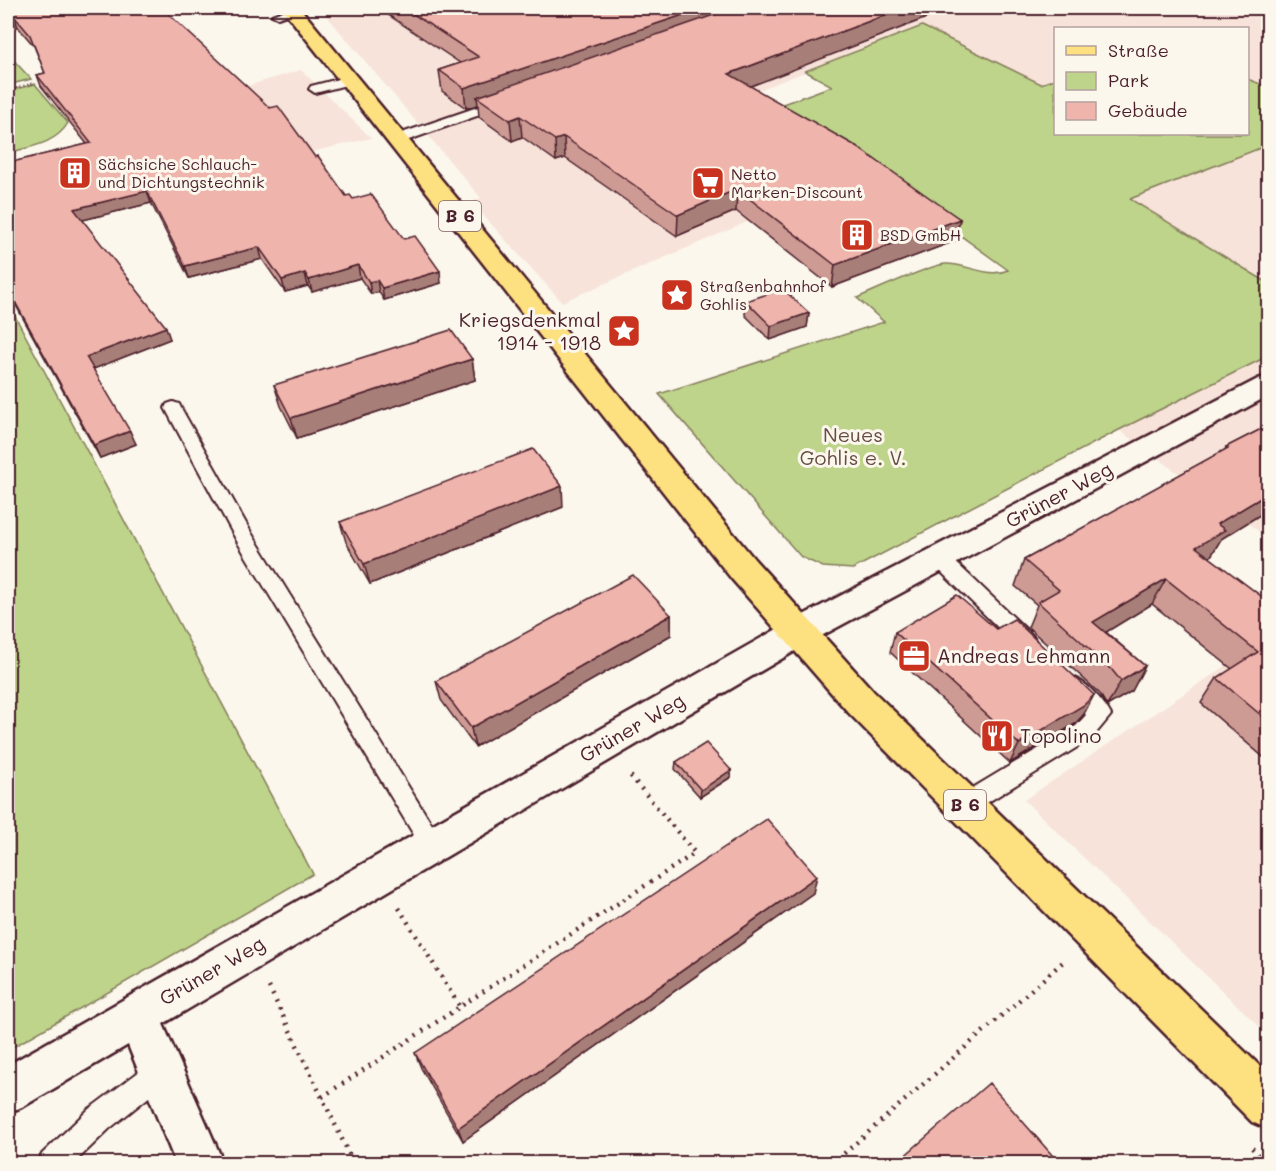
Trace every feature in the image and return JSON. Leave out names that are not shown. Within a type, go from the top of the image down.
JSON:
[{"type":"main road","name":"B 6","points":[[288,11],[350,80],[736,560],[798,633],[861,702],[1269,1106]]},
{"type":"street","name":"Grüner Weg","points":[[8,1090],[430,843],[798,633],[1269,385]]},
{"type":"street","points":[[137,1014],[200,1164]]},
{"type":"lane","points":[[315,89],[350,80]]},
{"type":"lane","points":[[398,139],[516,98]]},
{"type":"lane","points":[[173,408],[245,538],[430,843]]},
{"type":"lane","points":[[939,558],[1040,655]]},
{"type":"lane","points":[[964,805],[1084,732],[1100,715],[1056,671]]},
{"type":"lane","points":[[52,1164],[99,1119],[161,1071]]},
{"type":"path","points":[[8,90],[34,83]]},
{"type":"path","points":[[322,1097],[695,853],[604,744]]},
{"type":"path","points":[[378,874],[460,1007]]},
{"type":"path","points":[[250,949],[354,1164]]},
{"type":"path","points":[[832,1164],[1067,957]]},
{"type":"shaded area","points":[[320,8],[1268,8],[1268,87],[1249,78],[1249,27],[1054,27],[1054,80],[1043,85],[922,26],[759,90],[870,169],[562,302],[471,202],[481,198]]},
{"type":"shaded area","points":[[301,70],[371,138],[159,188],[163,111]]},
{"type":"shaded area","points":[[1268,145],[1268,283],[1130,199]]},
{"type":"shaded area","points":[[1268,356],[1268,538],[1119,430]]},
{"type":"shaded area","points":[[1268,638],[1268,1035],[1024,800]]},
{"type":"green space","name":"Neues Gohlis e. V.","points":[[922,26],[1041,84],[1054,79],[1054,135],[1249,135],[1249,79],[1268,87],[1268,145],[1130,199],[1268,283],[1268,356],[1119,430],[853,569],[823,567],[801,557],[659,394],[884,322],[857,298],[926,269],[953,264],[993,273],[1008,270],[780,105],[832,86],[805,71]]},
{"type":"green space","points":[[8,54],[31,79],[8,85]]},
{"type":"green space","points":[[35,84],[68,123],[57,136],[49,140],[8,153],[8,91]]},
{"type":"green space","points":[[8,303],[313,874],[8,1050]]},
{"type":"building","points":[[8,8],[162,8],[270,108],[278,106],[346,196],[350,195],[353,199],[371,194],[404,239],[415,236],[440,271],[382,288],[377,280],[369,282],[358,265],[309,280],[305,273],[282,280],[259,247],[185,266],[147,191],[74,209],[166,327],[86,357],[130,431],[94,445],[8,289],[8,163],[91,143],[37,75],[45,73],[30,35],[14,16],[8,17]]},
{"type":"building","points":[[404,8],[704,8],[464,88],[439,70],[479,57]]},
{"type":"building","points":[[734,8],[904,8],[729,74],[854,145],[960,219],[835,265],[737,189],[678,215],[564,137],[555,140],[520,116],[510,120],[477,97]]},
{"type":"building","points":[[783,289],[809,313],[771,326],[746,301]]},
{"type":"building","points":[[451,330],[472,359],[291,418],[274,385]]},
{"type":"building","points":[[1269,425],[1269,493],[1217,524],[1225,530],[1196,547],[1269,602],[1269,722],[1217,678],[1258,652],[1166,579],[1093,622],[1145,666],[1121,681],[1038,602],[1059,590],[1024,560]]},
{"type":"building","points":[[533,449],[562,486],[364,564],[340,522]]},
{"type":"building","points":[[633,575],[671,615],[471,728],[436,681]]},
{"type":"building","points":[[957,595],[996,629],[1014,619],[1094,695],[1084,705],[1019,744],[895,632]]},
{"type":"building","points":[[706,743],[731,770],[701,790],[676,762]]},
{"type":"building","points":[[767,819],[817,876],[458,1128],[415,1053]]},
{"type":"building","points":[[989,1083],[1060,1164],[895,1164]]},
{"type":"place","name":"Sächsiche Schlauch- und Dichtungstechnik","points":[[75,173]]},
{"type":"place","name":"Netto Marken-Discount","points":[[708,183]]},
{"type":"place","name":"BSD GmbH","points":[[857,235]]},
{"type":"place","name":"Straßenbahnhof Gohlis","points":[[677,295]]},
{"type":"place","name":"Kriegsdenkmal 1914 - 1918","points":[[624,331]]},
{"type":"place","name":"Andreas Lehmann","points":[[914,656]]},
{"type":"place","name":"Topolino","points":[[997,736]]}]
